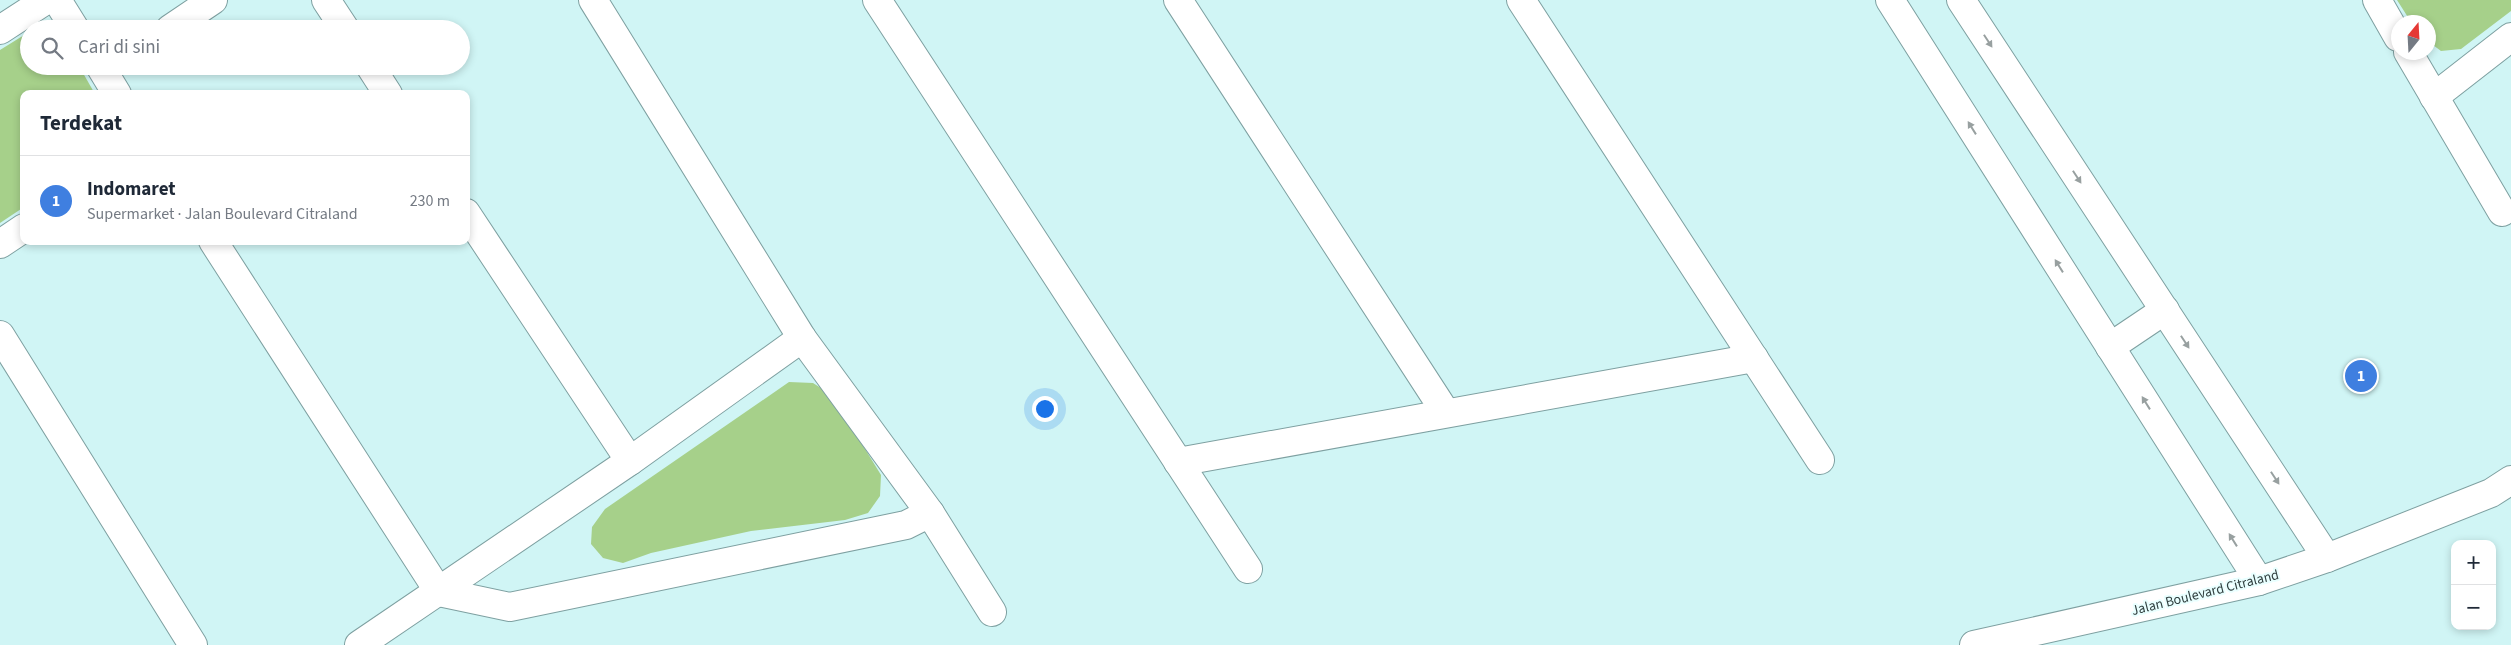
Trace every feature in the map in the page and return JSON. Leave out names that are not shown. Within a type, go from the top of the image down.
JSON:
[{"type":"street","points":[[0,30],[46,0]]},
{"type":"street","points":[[57,0],[70,20]]},
{"type":"street","points":[[183,20],[213,0]]},
{"type":"street","points":[[326,0],[339,20]]},
{"type":"street","points":[[593,0],[802,338],[930,513],[992,612]]},
{"type":"street","points":[[877,0],[1248,569]]},
{"type":"street","points":[[1178,0],[1446,413]]},
{"type":"street","points":[[1521,0],[1820,460]]},
{"type":"street","points":[[1890,0],[2260,581]]},
{"type":"street","points":[[1961,0],[2327,558]]},
{"type":"street","points":[[2377,0],[2391,25]]},
{"type":"street","points":[[2434,97],[2511,38]]},
{"type":"street","points":[[2413,60],[2502,212]]},
{"type":"street","points":[[376,75],[385,90]]},
{"type":"street","points":[[470,219],[630,460]]},
{"type":"street","points":[[0,244],[20,231]]},
{"type":"street","points":[[215,245],[439,592],[510,607],[906,525],[930,513]]},
{"type":"street","points":[[2110,347],[2165,310]]},
{"type":"street","points":[[0,335],[193,645]]},
{"type":"street","points":[[359,645],[630,460],[802,338]]},
{"type":"street","points":[[1178,462],[1754,358]]},
{"type":"street","name":"Jalan Boulevard Citraland","points":[[1974,645],[2260,581],[2327,558],[2491,493],[2511,480]]},
{"type":"green space","points":[[2397,0],[2511,0],[2511,11],[2461,49],[2441,51],[2436,47],[2436,15],[2407,15]]},
{"type":"green space","points":[[20,38],[20,75],[84,75],[93,90],[20,90],[20,210],[0,223],[0,50]]},
{"type":"green space","points":[[789,382],[813,383],[832,395],[881,475],[880,496],[868,513],[845,520],[751,531],[651,553],[623,563],[603,558],[591,544],[592,527],[605,509]]},
{"type":"place","name":"Indomaret","points":[[2361,376]]}]
